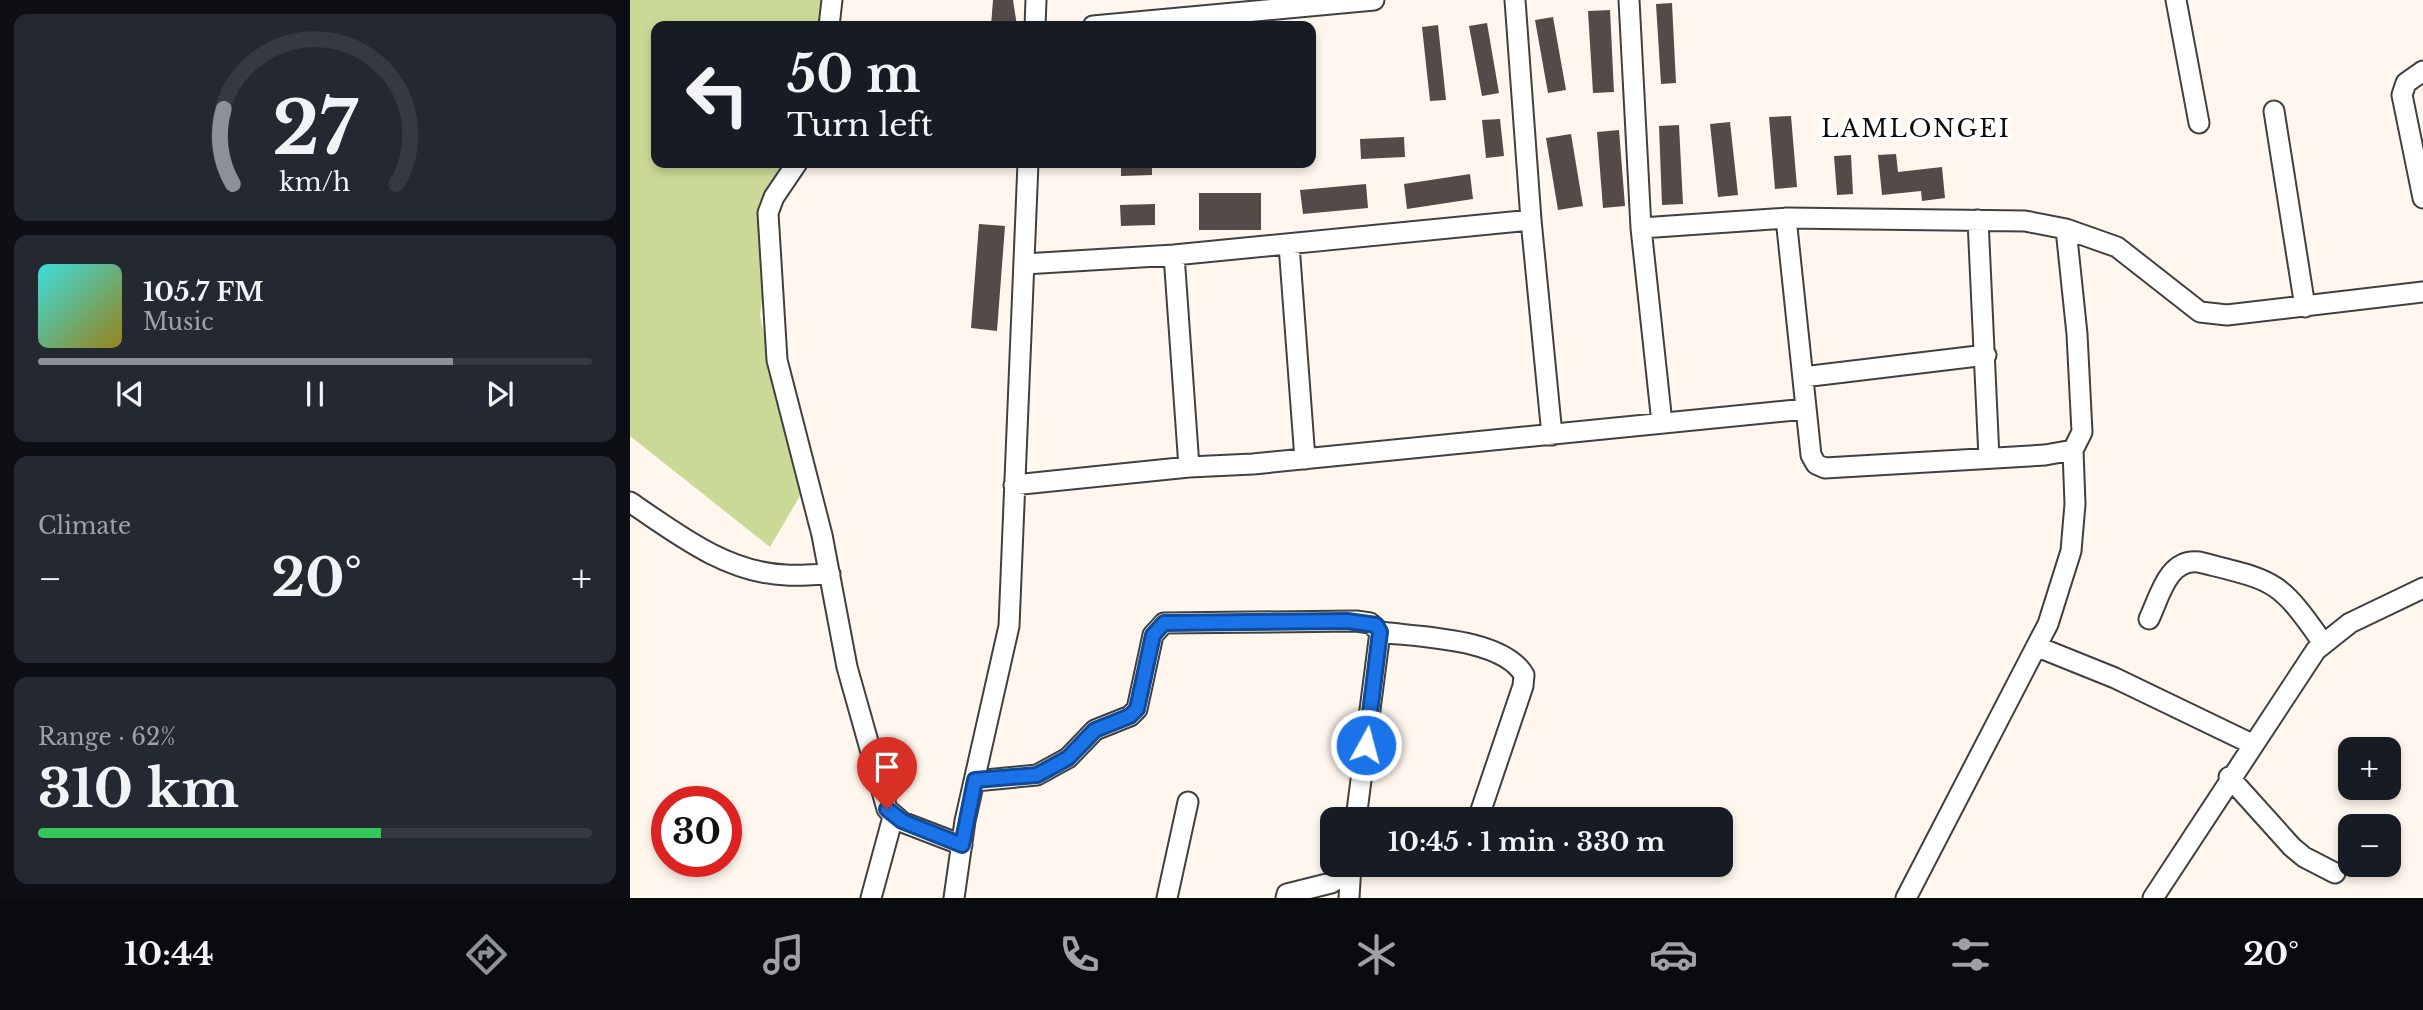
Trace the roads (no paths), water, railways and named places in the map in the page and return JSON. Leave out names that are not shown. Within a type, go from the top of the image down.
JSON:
[{"type":"street","points":[[830,21],[832,0]]},
{"type":"street","points":[[1035,21],[1036,0]]},
{"type":"street","points":[[1147,21],[1374,0]]},
{"type":"street","points":[[1515,0],[1531,220],[1552,435]]},
{"type":"street","points":[[1629,0],[1641,228],[1662,424]]},
{"type":"street","points":[[2176,0],[2199,122]]},
{"type":"street","points":[[2423,71],[2406,83],[2402,95],[2423,198]]},
{"type":"street","points":[[2274,111],[2305,307]]},
{"type":"street","points":[[794,168],[774,197],[768,213],[772,323],[777,360],[830,573],[847,667],[882,799],[893,817],[962,845]]},
{"type":"street","points":[[954,898],[975,780],[1007,639],[1028,168]]},
{"type":"street","points":[[1641,228],[1786,218],[2025,221],[2066,229],[2117,247],[2200,312],[2227,315],[2423,292]]},
{"type":"street","points":[[1786,218],[1805,409],[1811,455],[1816,464],[1825,468],[2073,450]]},
{"type":"street","points":[[1024,264],[1174,255],[1531,220]]},
{"type":"street","points":[[1978,220],[1989,458]]},
{"type":"street","points":[[1906,898],[2038,647],[2060,590],[2071,551],[2076,504],[2073,450],[2082,432],[2077,334],[2066,229]]},
{"type":"street","points":[[1289,245],[1306,459]]},
{"type":"street","points":[[1174,255],[1189,467]]},
{"type":"street","points":[[1802,377],[1986,355]]},
{"type":"street","points":[[1014,485],[1805,409]]},
{"type":"street","points":[[630,502],[707,552],[751,570],[785,575],[830,573]]},
{"type":"street","points":[[2149,619],[2174,569],[2189,561],[2199,562],[2274,584],[2294,602],[2323,643]]},
{"type":"street","points":[[2152,898],[2229,777],[2323,643],[2350,623],[2423,588]]},
{"type":"street","points":[[975,780],[1037,775],[1068,758],[1095,730],[1130,716],[1137,709],[1153,635],[1164,623],[1370,622],[1380,632],[1482,648],[1510,660],[1524,675],[1523,686],[1482,807]]},
{"type":"street","points":[[1358,807],[1380,632]]},
{"type":"street","points":[[2038,647],[2116,678],[2252,744]]},
{"type":"street","points":[[2229,777],[2292,847],[2304,857],[2335,873]]},
{"type":"street","points":[[1167,898],[1188,802]]},
{"type":"street","points":[[872,898],[893,817]]},
{"type":"street","points":[[1286,898],[1287,894],[1331,883],[1339,877]]},
{"type":"street","points":[[1349,898],[1350,877]]},
{"type":"district","name":"LAMLONGEI","points":[[1916,129]]}]
